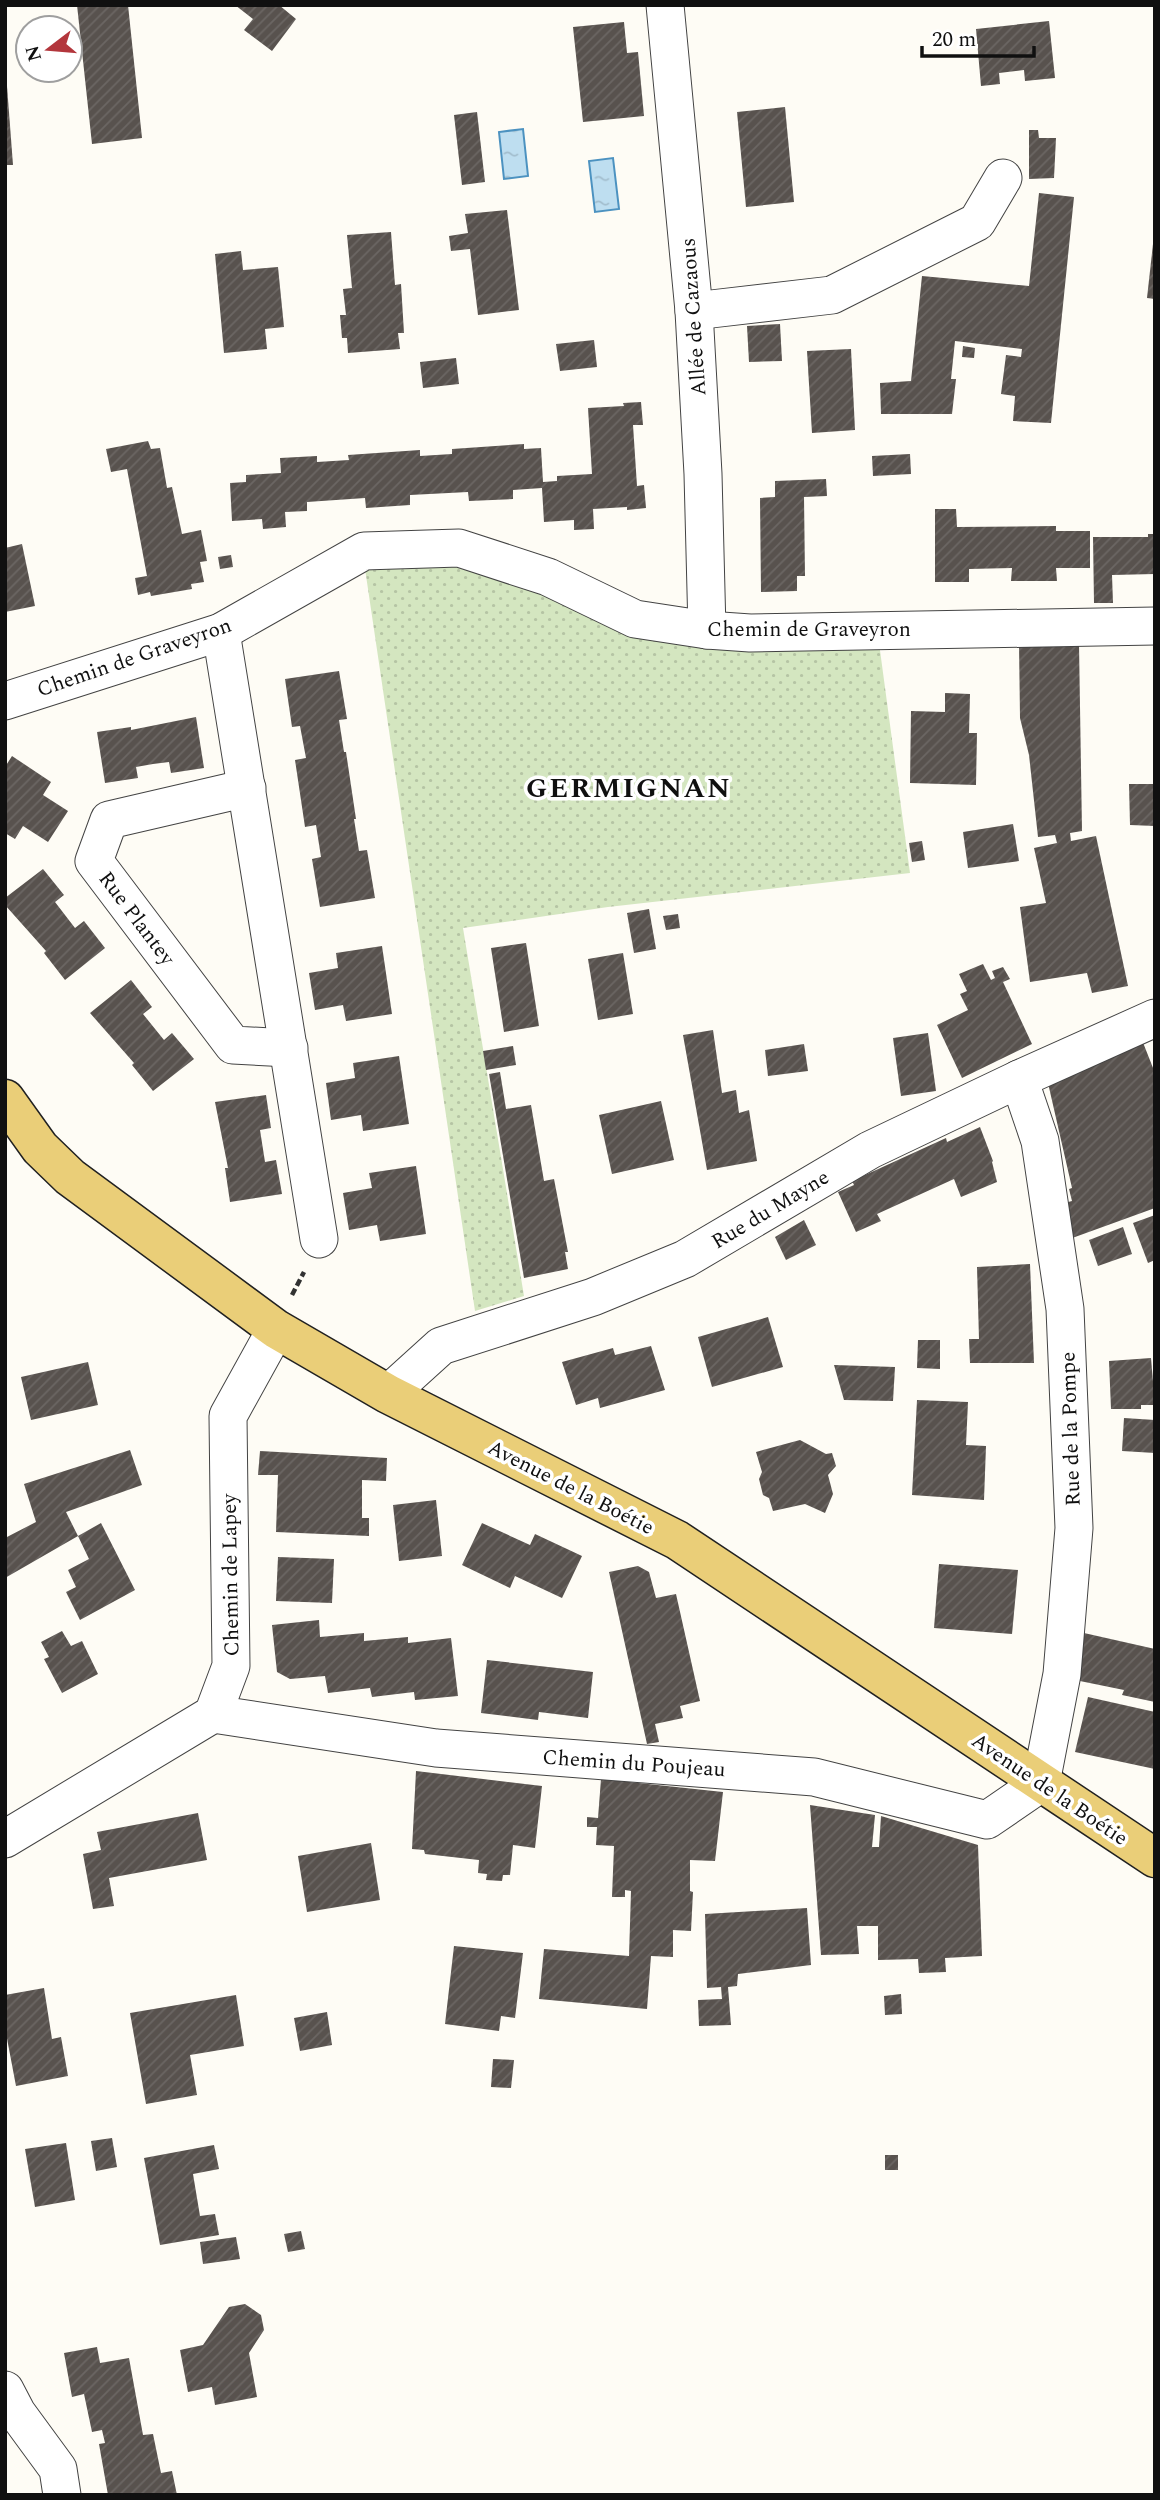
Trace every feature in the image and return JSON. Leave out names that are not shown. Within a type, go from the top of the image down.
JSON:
[{"type":"main road","name":"Avenue de la Boétie","points":[[5,1099],[40,1148],[71,1178],[276,1329],[388,1394],[677,1540],[1155,1858]]},
{"type":"street","name":"Allée de Cazaous","points":[[665,5],[694,311],[707,630]]},
{"type":"street","points":[[694,311],[832,295],[977,222],[1003,178]]},
{"type":"street","name":"Chemin de Graveyron","points":[[5,701],[221,632],[364,551],[459,548],[548,577],[635,619],[707,630],[750,633],[1155,626]]},
{"type":"street","points":[[221,632],[319,1239]]},
{"type":"street","name":"Rue Plantey","points":[[247,788],[109,820],[94,861],[233,1045],[289,1048]]},
{"type":"street","name":"Rue du Mayne","points":[[388,1394],[440,1346],[593,1297],[685,1259],[870,1150],[1155,1018]]},
{"type":"street","name":"Rue de la Pompe","points":[[1019,1079],[1040,1141],[1065,1309],[1074,1528],[1062,1674],[1041,1783]]},
{"type":"street","name":"Chemin de Lapey","points":[[213,1714],[232,1666],[228,1416],[276,1329]]},
{"type":"street","points":[[5,1839],[213,1714]]},
{"type":"street","name":"Chemin du Poujeau","points":[[213,1714],[436,1748],[814,1777],[987,1820],[1041,1783]]},
{"type":"street","points":[[5,2389],[17,2413],[58,2469],[62,2495]]},
{"type":"path","points":[[276,1329],[319,1239]]},
{"type":"green space","points":[[409,549],[464,570],[538,574],[564,591],[879,643],[910,873],[608,907],[463,928],[524,1296],[475,1311],[364,562]]},
{"type":"water","points":[[523,129],[528,176],[504,179],[499,132]]},
{"type":"water","points":[[613,158],[619,209],[595,212],[589,161]]},
{"type":"building","points":[[77,5],[128,5],[142,138],[92,144],[84,70],[84,14],[78,14]]},
{"type":"building","points":[[235,5],[279,5],[296,19],[272,51],[244,30],[253,19]]},
{"type":"building","points":[[1049,21],[1055,78],[1025,81],[1024,70],[999,73],[1000,84],[981,86],[976,29]]},
{"type":"building","points":[[624,22],[627,53],[638,52],[644,116],[583,122],[573,27]]},
{"type":"building","points":[[7,86],[13,165],[5,165]]},
{"type":"building","points":[[785,107],[794,202],[746,207],[737,112]]},
{"type":"building","points":[[477,112],[485,182],[462,185],[454,115]]},
{"type":"building","points":[[1029,130],[1038,130],[1039,138],[1056,138],[1054,178],[1029,179]]},
{"type":"building","points":[[1039,193],[1074,197],[1051,423],[1013,421],[1015,396],[1001,394],[1006,355],[1021,357],[1022,349],[955,341],[951,379],[956,379],[952,414],[881,414],[880,383],[911,381],[922,276],[1029,286]]},
{"type":"building","points":[[507,210],[519,310],[478,315],[470,249],[451,251],[449,236],[468,233],[465,214]]},
{"type":"building","points":[[391,232],[395,285],[401,284],[404,333],[398,333],[400,349],[348,353],[347,338],[342,338],[340,315],[346,315],[343,289],[352,288],[347,235]]},
{"type":"building","points":[[1155,244],[1155,299],[1147,298]]},
{"type":"building","points":[[241,251],[243,270],[278,267],[284,327],[265,329],[267,349],[224,353],[215,254]]},
{"type":"building","points":[[780,324],[782,361],[749,362],[747,326]]},
{"type":"building","points":[[594,340],[597,367],[560,371],[556,344]]},
{"type":"building","points":[[963,346],[975,348],[974,358],[962,357]]},
{"type":"building","points":[[851,349],[855,430],[812,433],[807,351]]},
{"type":"building","points":[[456,358],[459,384],[423,388],[420,362]]},
{"type":"building","points":[[641,402],[643,425],[633,425],[637,486],[644,485],[646,508],[593,509],[594,529],[574,530],[574,520],[544,522],[542,488],[513,490],[513,499],[469,501],[468,492],[410,495],[410,505],[366,508],[365,498],[307,502],[307,511],[285,512],[286,527],[263,529],[262,519],[232,521],[230,483],[246,482],[246,475],[281,473],[280,458],[317,456],[317,462],[349,460],[348,455],[420,450],[420,456],[452,454],[452,449],[524,444],[524,449],[541,448],[543,482],[557,481],[557,476],[592,474],[588,408]]},
{"type":"building","points":[[148,441],[151,449],[160,448],[167,488],[172,487],[182,534],[201,530],[207,561],[200,562],[204,582],[191,584],[192,589],[151,596],[150,592],[138,595],[135,578],[147,576],[127,469],[111,472],[106,449]]},
{"type":"building","points":[[910,454],[911,474],[873,476],[872,456]]},
{"type":"building","points":[[826,479],[827,496],[804,497],[805,576],[797,576],[797,591],[761,592],[760,498],[775,497],[775,481]]},
{"type":"building","points":[[935,509],[956,509],[957,527],[1056,526],[1056,531],[1090,531],[1090,568],[1056,568],[1057,581],[1011,581],[1012,568],[969,569],[969,582],[935,582]]},
{"type":"building","points":[[1148,534],[1155,534],[1155,574],[1112,575],[1113,603],[1094,603],[1093,537],[1148,537]]},
{"type":"building","points":[[22,544],[35,606],[5,612],[5,548]]},
{"type":"building","points":[[231,555],[233,567],[220,569],[218,557]]},
{"type":"building","points":[[1019,644],[1079,644],[1082,831],[1070,833],[1071,841],[1096,836],[1128,986],[1092,993],[1087,973],[1030,982],[1020,907],[1046,903],[1034,848],[1057,843],[1055,835],[1038,837],[1029,755],[1020,718]]},
{"type":"building","points":[[339,671],[347,719],[339,720],[359,851],[367,850],[375,898],[320,907],[312,859],[321,857],[316,825],[305,827],[295,760],[306,758],[300,726],[292,727],[285,679]]},
{"type":"building","points":[[945,693],[970,694],[969,733],[977,733],[976,785],[910,783],[911,711],[945,712]]},
{"type":"building","points":[[196,717],[204,768],[171,773],[169,762],[153,764],[136,767],[138,778],[105,783],[97,732],[131,727],[131,730]]},
{"type":"building","points":[[12,756],[51,782],[43,795],[68,811],[48,842],[23,826],[15,839],[5,833],[5,767]]},
{"type":"building","points":[[1129,784],[1155,784],[1155,826],[1130,825]]},
{"type":"building","points":[[1013,824],[1019,861],[968,868],[963,832]]},
{"type":"building","points":[[922,841],[925,860],[912,862],[909,843]]},
{"type":"building","points":[[43,869],[64,895],[55,902],[75,928],[84,921],[105,948],[65,980],[44,953],[46,951],[5,905],[5,898]]},
{"type":"building","points":[[649,909],[656,949],[634,953],[627,913]]},
{"type":"building","points":[[678,914],[680,928],[666,930],[663,916]]},
{"type":"building","points":[[526,943],[539,1026],[504,1032],[491,948]]},
{"type":"building","points":[[382,946],[392,1014],[346,1021],[343,1005],[315,1010],[309,973],[338,968],[336,953]]},
{"type":"building","points":[[623,953],[633,1014],[598,1020],[588,959]]},
{"type":"building","points":[[983,964],[991,980],[995,978],[992,971],[1003,967],[1010,979],[1003,982],[1032,1044],[962,1078],[937,1025],[968,1010],[960,994],[967,991],[959,974]]},
{"type":"building","points":[[131,980],[152,1007],[143,1014],[164,1040],[172,1033],[194,1059],[153,1091],[132,1065],[134,1063],[90,1013]]},
{"type":"building","points":[[713,1030],[722,1093],[736,1090],[739,1113],[749,1110],[757,1161],[707,1170],[683,1035]]},
{"type":"building","points":[[928,1033],[936,1091],[901,1096],[893,1038]]},
{"type":"building","points":[[1142,1040],[1155,1073],[1155,1208],[1064,1241],[1057,1205],[1072,1201],[1069,1189],[1072,1188],[1048,1083]]},
{"type":"building","points":[[804,1044],[808,1071],[768,1076],[765,1050]]},
{"type":"building","points":[[513,1046],[516,1065],[486,1070],[483,1051]]},
{"type":"building","points":[[399,1056],[409,1124],[363,1131],[361,1115],[331,1120],[326,1083],[355,1078],[353,1063]]},
{"type":"building","points":[[500,1072],[506,1109],[531,1105],[544,1181],[554,1179],[568,1252],[565,1252],[568,1269],[524,1278],[489,1074]]},
{"type":"building","points":[[266,1095],[271,1128],[260,1130],[265,1162],[276,1160],[282,1194],[230,1202],[225,1168],[228,1168],[215,1102]]},
{"type":"building","points":[[661,1101],[674,1160],[612,1174],[599,1115]]},
{"type":"building","points":[[980,1127],[993,1161],[997,1182],[961,1197],[954,1179],[877,1214],[881,1221],[856,1232],[838,1192],[854,1185],[852,1181],[946,1138],[947,1142]]},
{"type":"building","points":[[416,1166],[426,1234],[380,1241],[377,1225],[349,1230],[343,1193],[372,1188],[369,1173]]},
{"type":"building","points":[[1155,1215],[1155,1260],[1148,1263],[1133,1223]]},
{"type":"building","points":[[804,1220],[816,1245],[786,1260],[775,1237]]},
{"type":"building","points":[[1123,1227],[1132,1254],[1098,1266],[1089,1240]]},
{"type":"building","points":[[1030,1264],[1034,1363],[970,1363],[969,1339],[979,1339],[977,1267]]},
{"type":"building","points":[[768,1317],[783,1367],[712,1387],[698,1337]]},
{"type":"building","points":[[918,1340],[940,1340],[940,1369],[917,1368]]},
{"type":"building","points":[[651,1346],[665,1390],[600,1408],[598,1398],[576,1405],[562,1362],[613,1348],[615,1355]]},
{"type":"building","points":[[1151,1358],[1155,1405],[1141,1405],[1141,1409],[1111,1409],[1109,1361]]},
{"type":"building","points":[[88,1362],[98,1405],[31,1420],[21,1377]]},
{"type":"building","points":[[834,1365],[895,1367],[893,1401],[844,1400]]},
{"type":"building","points":[[917,1400],[968,1402],[966,1445],[986,1446],[984,1500],[912,1495]]},
{"type":"building","points":[[1124,1418],[1155,1420],[1155,1453],[1122,1451]]},
{"type":"building","points":[[800,1440],[826,1454],[832,1453],[836,1466],[828,1475],[833,1494],[825,1513],[805,1504],[773,1511],[769,1498],[763,1495],[759,1479],[762,1472],[756,1452]]},
{"type":"building","points":[[130,1450],[142,1485],[66,1512],[78,1536],[5,1578],[5,1538],[36,1522],[24,1484]]},
{"type":"building","points":[[260,1451],[387,1458],[386,1481],[362,1480],[362,1518],[369,1518],[369,1536],[276,1532],[278,1475],[258,1475]]},
{"type":"building","points":[[436,1500],[442,1556],[399,1561],[393,1505]]},
{"type":"building","points":[[101,1523],[135,1590],[80,1620],[66,1592],[76,1587],[68,1570],[89,1559],[78,1536]]},
{"type":"building","points":[[482,1523],[530,1545],[535,1534],[582,1556],[562,1598],[515,1576],[510,1588],[462,1565]]},
{"type":"building","points":[[278,1557],[334,1559],[332,1603],[276,1601]]},
{"type":"building","points":[[939,1564],[1018,1570],[1012,1634],[934,1628]]},
{"type":"building","points":[[638,1566],[649,1572],[656,1598],[676,1594],[700,1701],[680,1706],[683,1718],[655,1724],[659,1742],[647,1744],[609,1572]]},
{"type":"building","points":[[319,1620],[320,1637],[364,1633],[364,1641],[408,1637],[408,1643],[451,1638],[458,1696],[415,1700],[414,1692],[372,1697],[370,1688],[328,1693],[325,1676],[290,1679],[277,1672],[272,1625]]},
{"type":"building","points":[[62,1631],[71,1646],[82,1641],[98,1674],[62,1693],[44,1659],[49,1657],[41,1642]]},
{"type":"building","points":[[1084,1633],[1155,1649],[1155,1702],[1122,1695],[1124,1690],[1075,1680]]},
{"type":"building","points":[[487,1660],[593,1672],[588,1718],[539,1712],[538,1720],[481,1713]]},
{"type":"building","points":[[1088,1697],[1155,1712],[1155,1769],[1075,1752]]},
{"type":"building","points":[[416,1771],[542,1786],[535,1848],[513,1845],[510,1875],[503,1875],[502,1881],[486,1880],[487,1874],[478,1873],[479,1860],[425,1854],[424,1850],[412,1849]]},
{"type":"building","points":[[601,1779],[723,1792],[715,1861],[690,1860],[690,1891],[693,1892],[691,1931],[673,1930],[673,1957],[651,1956],[647,2009],[539,1999],[544,1949],[629,1956],[631,1891],[625,1890],[625,1897],[612,1897],[614,1846],[596,1845],[597,1827],[587,1827],[587,1817],[598,1818]]},
{"type":"building","points":[[810,1805],[875,1815],[872,1847],[879,1847],[881,1816],[978,1845],[982,1956],[945,1958],[946,1972],[919,1973],[918,1959],[878,1960],[878,1926],[857,1926],[859,1954],[821,1955]]},
{"type":"building","points":[[198,1813],[207,1860],[109,1878],[114,1906],[93,1909],[83,1854],[101,1850],[97,1832]]},
{"type":"building","points":[[371,1843],[380,1900],[307,1912],[298,1856]]},
{"type":"building","points":[[807,1908],[811,1965],[738,1974],[737,1986],[728,1987],[731,2025],[699,2026],[698,2000],[722,1999],[721,1987],[707,1988],[705,1914]]},
{"type":"building","points":[[454,1946],[523,1953],[515,2018],[501,2016],[499,2031],[445,2024]]},
{"type":"building","points":[[44,1988],[52,2039],[61,2037],[68,2076],[16,2086],[5,2028],[5,1995]]},
{"type":"building","points":[[901,1994],[902,2014],[885,2015],[884,1996]]},
{"type":"building","points":[[236,1995],[244,2046],[190,2055],[197,2095],[146,2104],[130,2013]]},
{"type":"building","points":[[327,2012],[332,2045],[300,2051],[294,2018]]},
{"type":"building","points":[[493,2059],[514,2060],[511,2088],[491,2087]]},
{"type":"building","points":[[112,2138],[117,2167],[96,2171],[91,2141]]},
{"type":"building","points":[[66,2143],[75,2200],[35,2207],[25,2149]]},
{"type":"building","points":[[214,2145],[219,2169],[193,2174],[200,2216],[215,2214],[219,2235],[160,2245],[144,2158]]},
{"type":"building","points":[[885,2155],[898,2155],[898,2170],[885,2170]]},
{"type":"building","points":[[301,2231],[305,2249],[288,2252],[284,2234]]},
{"type":"building","points":[[236,2237],[240,2259],[203,2264],[200,2242]]},
{"type":"building","points":[[245,2304],[261,2315],[264,2330],[249,2353],[257,2397],[215,2405],[212,2387],[188,2392],[180,2350],[203,2345],[229,2307]]},
{"type":"building","points":[[97,2347],[100,2363],[129,2358],[143,2435],[153,2434],[161,2473],[172,2471],[177,2495],[108,2495],[99,2444],[105,2443],[102,2430],[92,2432],[84,2394],[72,2397],[64,2353]]},
{"type":"district","name":"GERMIGNAN","points":[[629,787]]}]
